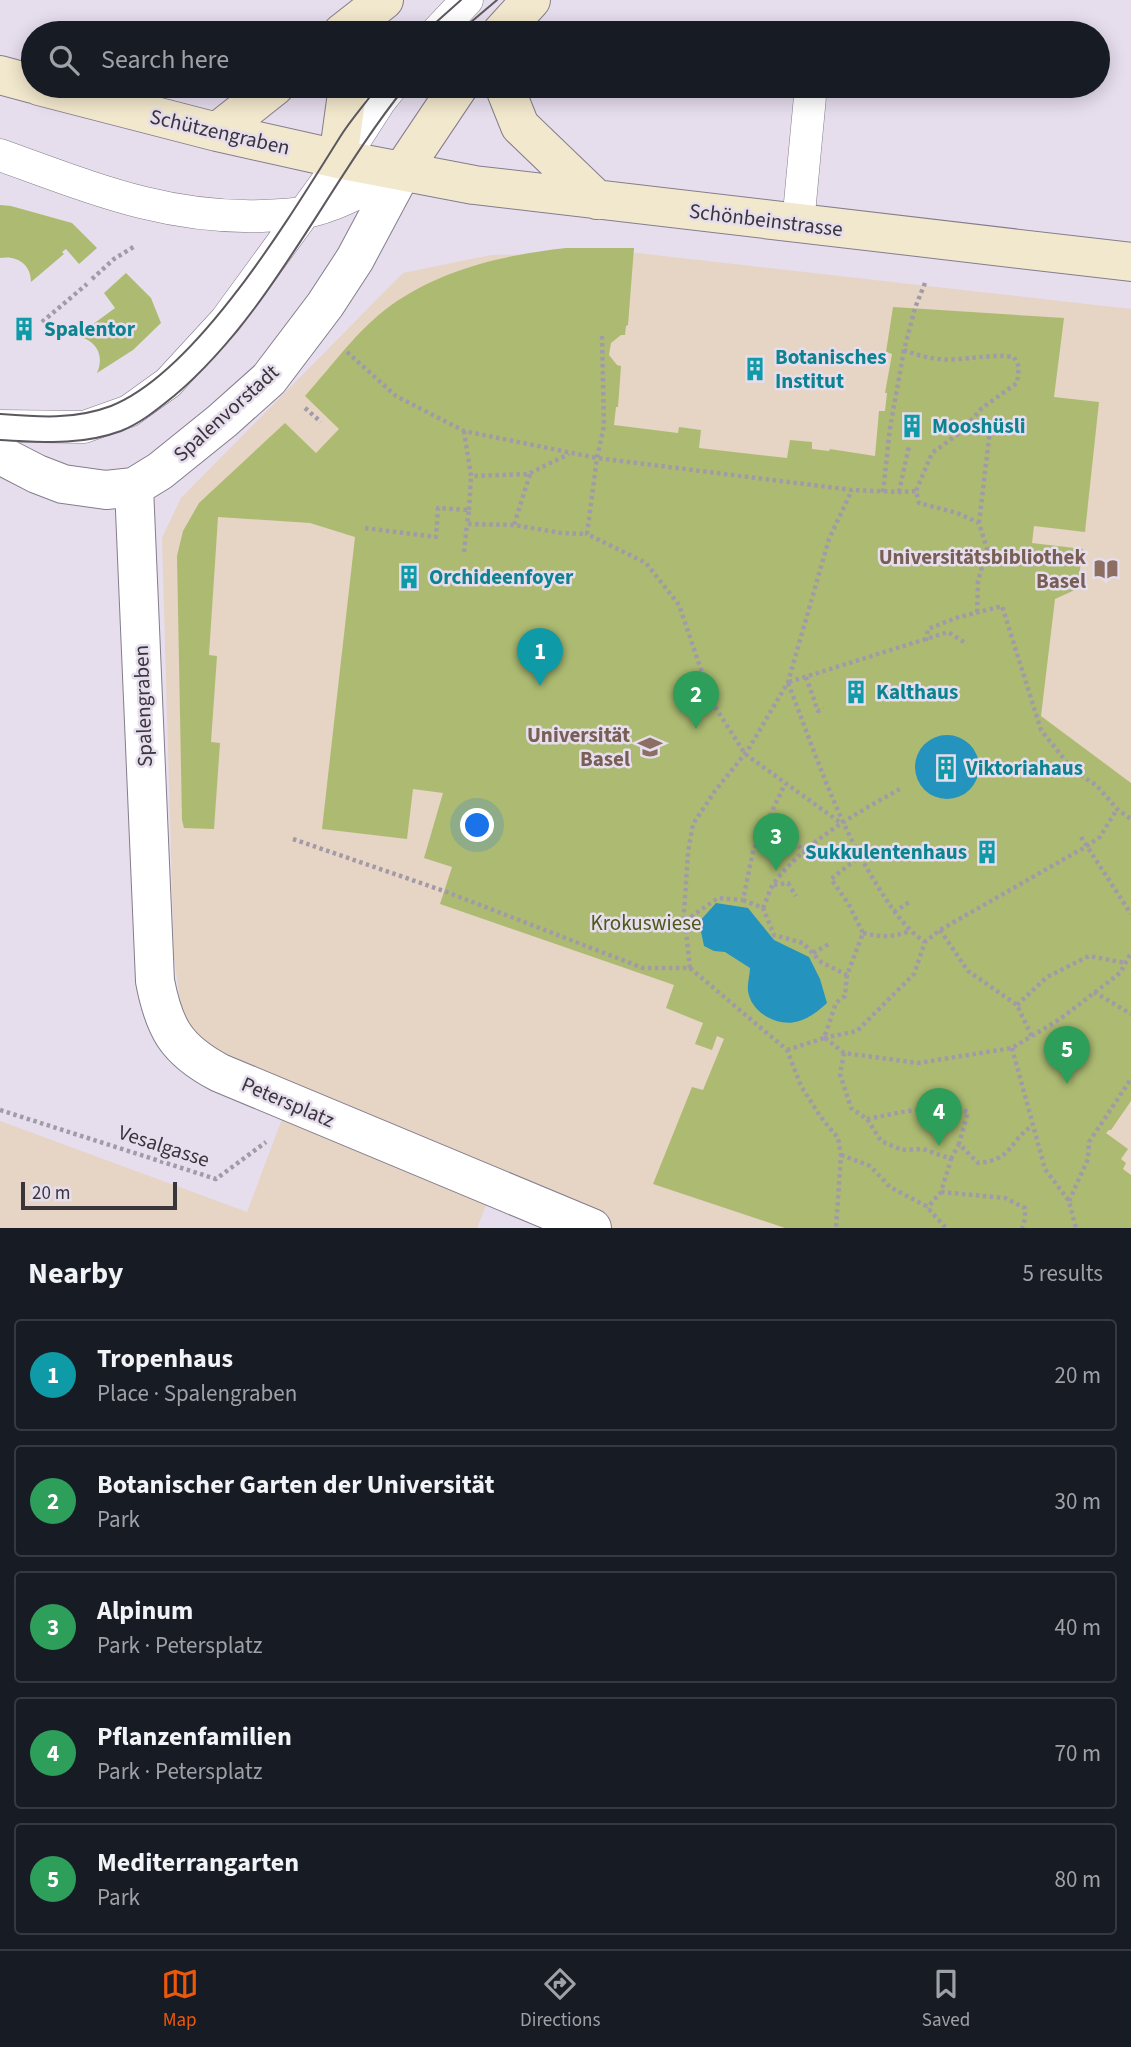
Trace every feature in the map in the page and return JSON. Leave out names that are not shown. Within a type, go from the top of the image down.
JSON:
[{"type":"main road","points":[[512,21],[531,0]]},
{"type":"main road","points":[[0,75],[21,81]]},
{"type":"main road","name":"Schützengraben","points":[[85,98],[217,132],[402,171]]},
{"type":"main road","points":[[217,132],[260,98]]},
{"type":"main road","points":[[340,160],[347,98]]},
{"type":"main road","points":[[402,171],[451,98]]},
{"type":"main road","points":[[509,98],[520,126],[597,200]]},
{"type":"main road","name":"Schönbeinstrasse","points":[[402,171],[474,185],[1131,262]]},
{"type":"street","name":"Spalenvorstadt","points":[[134,488],[184,453],[269,379],[355,259],[402,171]]},
{"type":"street","points":[[0,455],[63,484],[106,491],[134,488]]},
{"type":"street","name":"Spalengraben","points":[[134,488],[152,924]]},
{"type":"street","name":"Petersplatz","points":[[152,924],[155,981],[161,1013],[171,1033],[189,1054],[204,1065],[291,1104],[514,1213],[592,1228]]},
{"type":"lane","points":[[447,21],[467,0]]},
{"type":"lane","points":[[0,426],[84,427],[129,411],[168,383],[226,320],[384,98]]},
{"type":"lane","points":[[798,224],[810,98]]},
{"type":"lane","points":[[0,155],[132,202],[185,213],[244,216],[291,215],[330,206],[402,171]]},
{"type":"path","points":[[883,492],[890,428],[904,350],[915,308],[944,241]]},
{"type":"path","points":[[42,321],[87,284]]},
{"type":"path","points":[[313,321],[396,396],[464,431],[597,458],[852,490],[916,491]]},
{"type":"path","points":[[587,534],[604,426],[602,336]]},
{"type":"path","points":[[904,350],[926,358],[957,360],[994,354],[1014,357],[1019,367],[1017,383],[982,408],[961,432],[932,453],[916,491],[919,503],[957,513],[979,523]]},
{"type":"path","points":[[970,422],[990,430],[1015,431]]},
{"type":"path","points":[[976,613],[978,581],[987,549],[979,523],[990,430]]},
{"type":"path","points":[[464,431],[471,476],[464,552]]},
{"type":"path","points":[[899,492],[909,446]]},
{"type":"path","points":[[471,476],[530,474],[570,453]]},
{"type":"path","points":[[514,525],[530,474]]},
{"type":"path","points":[[690,968],[685,921],[688,852],[693,824],[715,790],[745,754],[788,682],[828,539],[852,490]]},
{"type":"path","points":[[365,528],[436,537],[439,508],[468,510]]},
{"type":"path","points":[[467,524],[514,525],[561,533],[587,534],[646,563],[679,605],[712,702],[745,754],[841,822]]},
{"type":"path","points":[[926,641],[929,629],[1002,607],[1041,730],[1072,769],[1097,786],[1116,809],[1131,819]]},
{"type":"path","points":[[788,682],[948,632],[967,644]]},
{"type":"path","points":[[806,677],[818,710],[824,709]]},
{"type":"path","points":[[788,682],[841,822],[859,857],[894,912],[909,931],[925,942]]},
{"type":"path","points":[[743,900],[753,851],[785,784]]},
{"type":"path","points":[[847,975],[821,962],[803,943],[774,935],[763,908],[773,885],[804,853],[841,822],[900,789]]},
{"type":"path","points":[[787,1050],[857,1031],[914,974],[925,942],[940,930],[1087,846],[1100,836],[1116,809]]},
{"type":"path","points":[[771,814],[804,853]]},
{"type":"path","points":[[1081,837],[1131,914]]},
{"type":"path","points":[[293,839],[457,896],[643,968],[690,968],[787,1050],[801,1086],[838,1138],[841,1155],[836,1228]]},
{"type":"path","points":[[824,1038],[836,1003],[845,996],[847,975],[863,933],[848,903],[831,879],[859,857]]},
{"type":"path","points":[[773,885],[788,883],[796,896]]},
{"type":"path","points":[[685,921],[718,898],[743,900],[763,908]]},
{"type":"path","points":[[894,912],[911,901]]},
{"type":"path","points":[[940,930],[968,971],[1017,1005],[1032,1037]]},
{"type":"path","points":[[863,933],[883,937],[898,936],[909,931]]},
{"type":"path","points":[[813,953],[829,944]]},
{"type":"path","points":[[824,1038],[844,1054],[918,1062],[1012,1048],[1032,1037],[1120,973],[1131,953]]},
{"type":"path","points":[[1017,1005],[1046,978],[1089,956],[1126,963]]},
{"type":"path","points":[[1094,992],[1131,1014]]},
{"type":"path","points":[[1012,1048],[1045,1169],[1069,1201],[1076,1228]]},
{"type":"path","points":[[844,1054],[840,1074],[851,1108],[867,1119],[881,1141],[902,1150],[923,1149],[951,1160]]},
{"type":"path","points":[[1069,1201],[1088,1159],[1089,1142],[1131,1079]]},
{"type":"path","name":"Vesalgasse","points":[[0,1110],[216,1179],[264,1146],[291,1104]]},
{"type":"path","points":[[867,1119],[925,1110],[959,1109],[968,1112],[941,1192],[927,1208]]},
{"type":"path","points":[[959,1144],[978,1163],[993,1162],[1010,1151],[1022,1133],[1032,1126]]},
{"type":"path","points":[[841,1155],[870,1166],[890,1187],[927,1208],[946,1228]]},
{"type":"path","points":[[941,1192],[1005,1198],[1025,1208],[1025,1219],[1021,1228]]},
{"type":"shaded area","name":"Universität Basel","points":[[637,253],[1131,309],[1131,1228],[611,1228],[494,1185],[477,1228],[0,1228],[0,1121],[247,1212],[293,1090],[198,1048],[182,1017],[174,956],[162,538],[181,498],[403,273],[491,255]]},
{"type":"green space","points":[[0,205],[72,223],[97,248],[79,264],[66,249],[62,252],[64,254],[31,282],[29,270],[22,262],[12,258],[0,258]]},
{"type":"green space","name":"Universität Basel","points":[[566,248],[634,248],[628,325],[625,335],[611,343],[609,355],[621,366],[614,425],[678,433],[679,427],[701,430],[699,448],[787,458],[790,440],[812,442],[812,449],[875,456],[879,411],[885,411],[885,393],[892,354],[886,352],[893,307],[1064,318],[1054,397],[1099,402],[1085,532],[1034,526],[1032,543],[1083,549],[1077,589],[1055,599],[1041,716],[1131,783],[1131,1101],[1106,1133],[1128,1149],[1121,1159],[1126,1163],[1123,1169],[1131,1175],[1131,1228],[785,1228],[653,1184],[692,1087],[703,1090],[724,1039],[717,1036],[712,1050],[695,1044],[703,1023],[666,1008],[674,985],[440,904],[452,867],[424,858],[443,793],[413,789],[407,839],[322,829],[355,537],[310,523],[218,517],[209,655],[217,656],[211,742],[220,743],[214,829],[184,828],[177,556],[183,531],[199,503],[285,423],[316,453],[339,429],[305,396],[356,337],[390,306],[430,282],[452,273],[497,260]]},
{"type":"green space","points":[[126,273],[151,298],[161,323],[133,350],[97,373],[100,360],[97,349],[89,341],[77,336],[115,308],[104,293]]},
{"type":"water","points":[[947,735],[965,741],[973,749],[979,767],[973,785],[965,793],[947,799],[929,793],[921,785],[915,767],[921,749],[929,741]]},
{"type":"water","points":[[716,903],[748,908],[774,940],[809,957],[820,979],[827,1003],[807,1018],[791,1023],[775,1020],[760,1012],[750,999],[748,991],[750,968],[725,952],[704,946],[699,922]]},
{"type":"tram line","points":[[437,21],[461,0]]},
{"type":"tram line","points":[[472,21],[497,0]]},
{"type":"tram line","points":[[0,414],[56,416],[83,414],[111,406],[144,388],[176,361],[239,288],[296,207],[344,130],[369,98]]},
{"type":"tram line","points":[[0,440],[61,442],[106,436],[135,424],[174,396],[209,363],[241,326],[397,98]]},
{"type":"place","name":"Spalentor","points":[[24,329]]},
{"type":"place","name":"Botanisches Institut","points":[[755,369]]},
{"type":"place","name":"Mooshüsli","points":[[912,426]]},
{"type":"place","name":"Universitätsbibliothek Basel","points":[[1106,569]]},
{"type":"place","name":"Orchideenfoyer","points":[[409,577]]},
{"type":"place","name":"Tropenhaus","points":[[540,686]]},
{"type":"place","name":"Kalthaus","points":[[856,692]]},
{"type":"place","name":"Botanischer Garten der Universität","points":[[696,729]]},
{"type":"place","name":"Universität Basel","points":[[650,747]]},
{"type":"place","name":"Viktoriahaus","points":[[946,768]]},
{"type":"place","name":"Sukkulentenhaus","points":[[987,852]]},
{"type":"place","name":"Alpinum","points":[[776,871]]},
{"type":"place","name":"Mediterrangarten","points":[[1067,1084]]},
{"type":"place","name":"Pflanzenfamilien","points":[[939,1146]]},
{"type":"park label","name":"Krokuswiese","points":[[646,923]]}]
